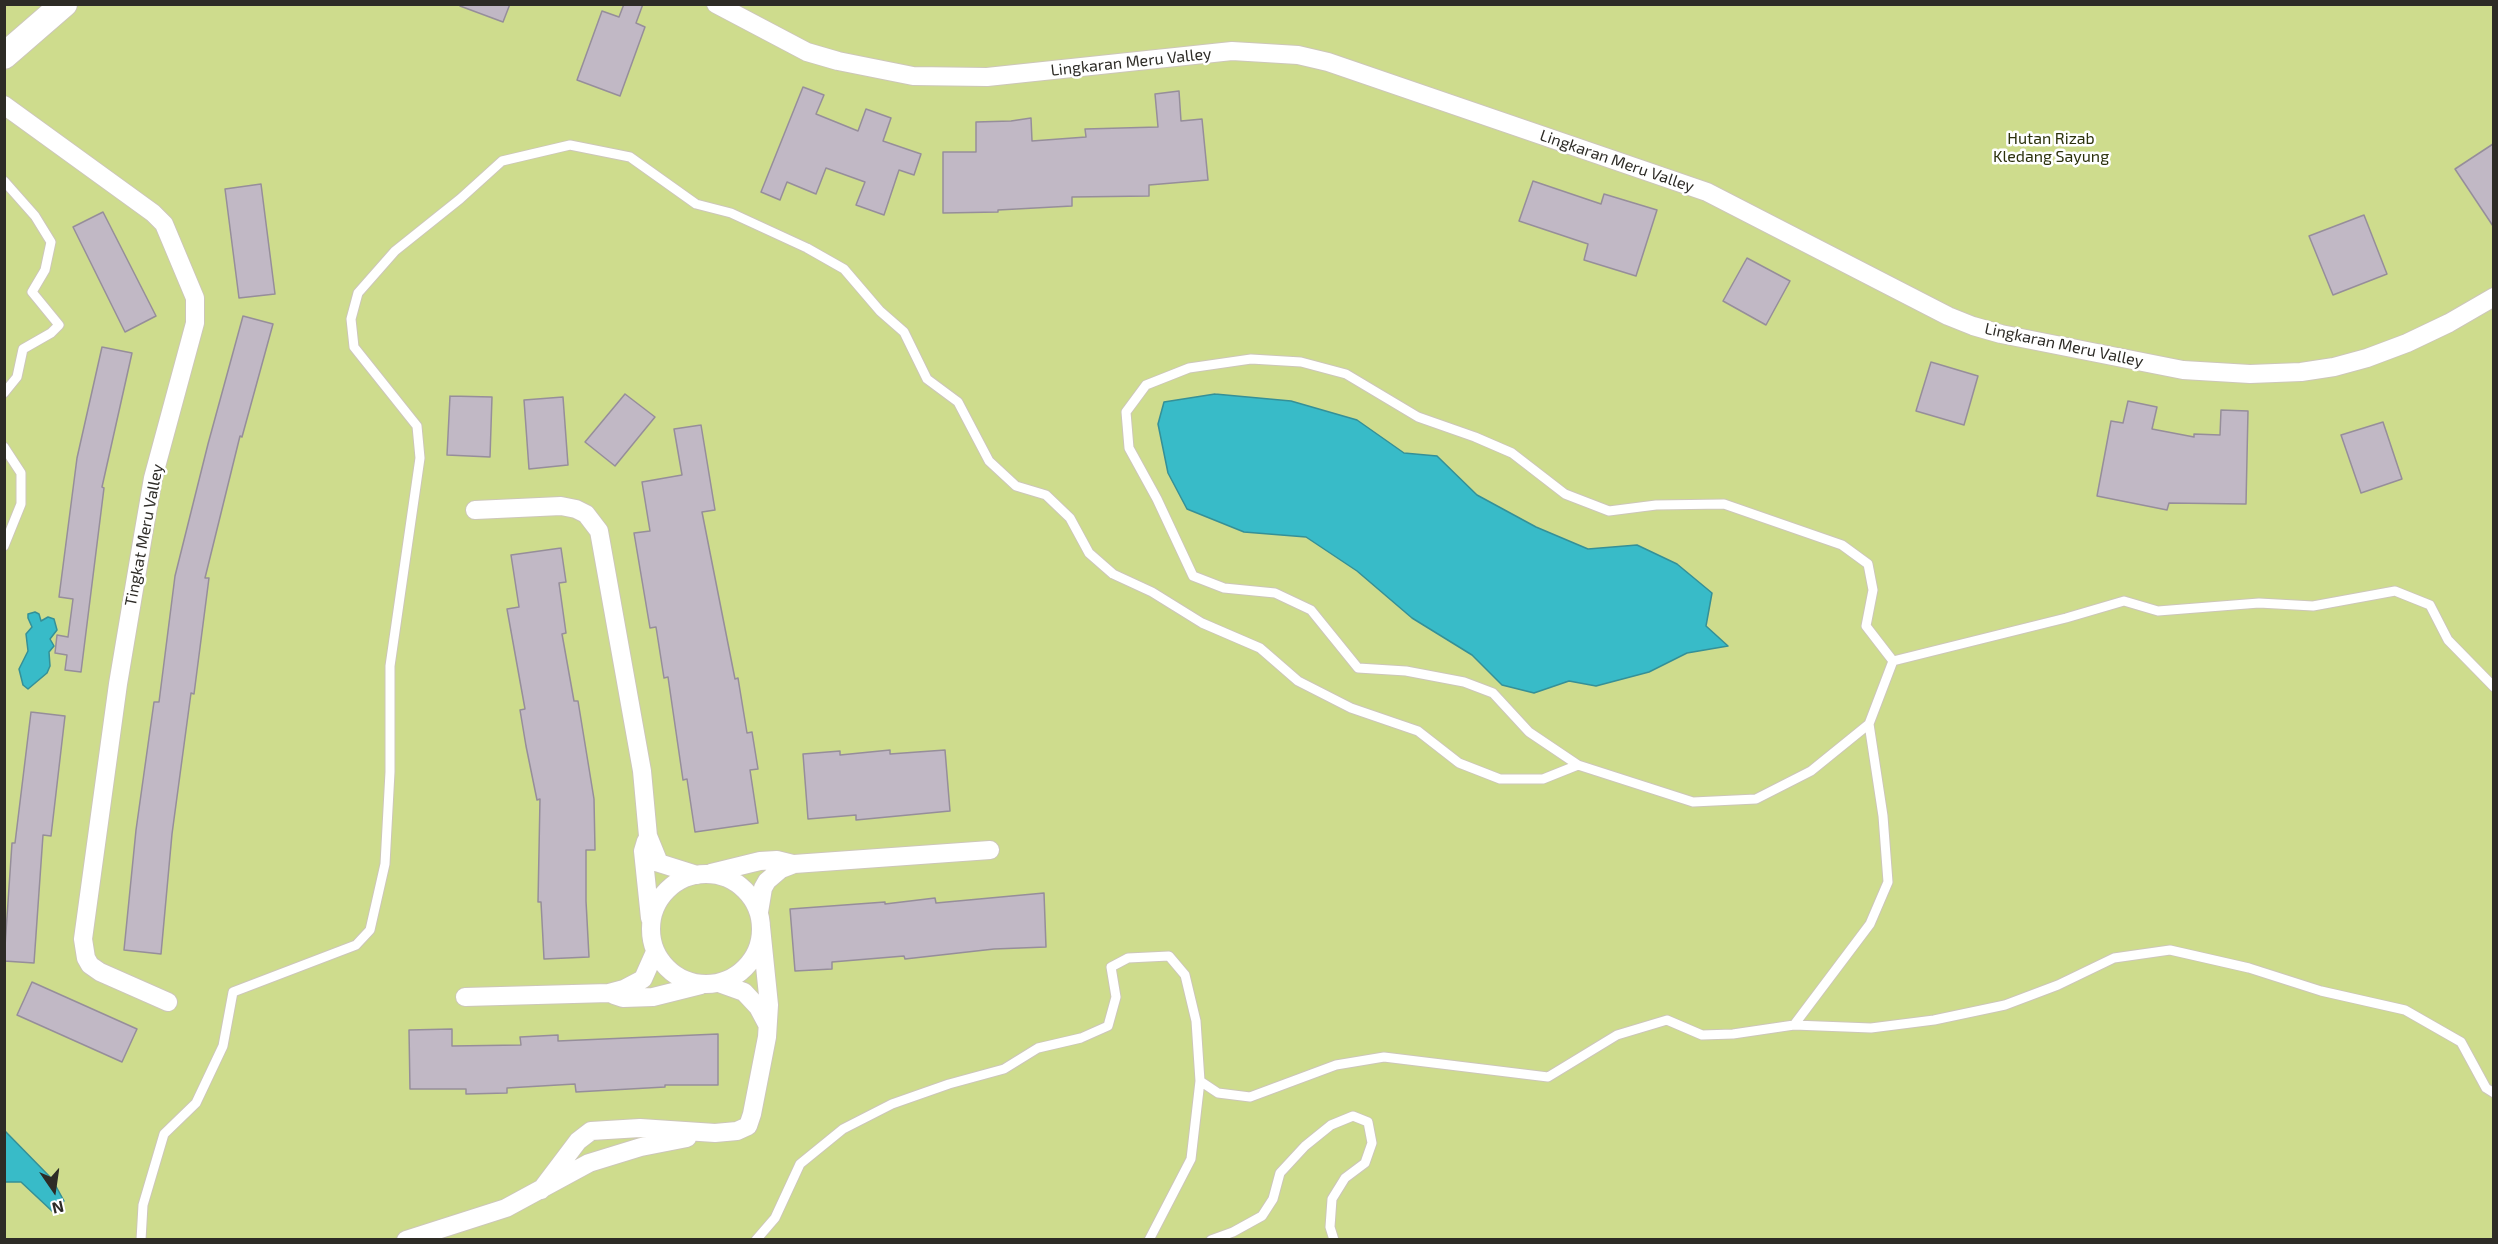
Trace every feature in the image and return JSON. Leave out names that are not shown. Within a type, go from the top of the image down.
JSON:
[{"type":"street","points":[[4,56],[64,4]]},
{"type":"street","name":"Lingkaran Meru Valley","points":[[727,7],[807,52],[838,61],[913,76],[987,77],[1232,51],[1298,54],[1328,62],[1707,192],[1948,316],[1973,326],[2001,334],[2183,370],[2250,374],[2301,372],[2334,367],[2407,343],[2449,323],[2493,297]]},
{"type":"street","name":"Tingkat Meru Valley","points":[[4,105],[153,213],[164,224],[195,298],[195,323],[153,478],[118,684],[83,939],[86,958],[90,965],[100,972],[168,1002]]},
{"type":"street","points":[[406,1239],[506,1208],[590,1163],[614,1155],[715,1133],[737,1131],[748,1126],[765,1054],[769,1005],[760,920],[744,889],[733,881],[659,863],[648,836],[642,771],[599,531],[586,514],[569,507],[475,510]]},
{"type":"street","points":[[648,836],[643,851],[650,926],[655,952],[663,965],[675,975],[690,982],[712,983],[744,992],[758,1007],[767,1024]]},
{"type":"street","points":[[609,993],[623,998],[653,997],[712,983],[739,973],[754,956],[759,942],[763,888],[767,880],[781,869],[794,864],[990,850]]},
{"type":"street","points":[[650,926],[653,911],[665,893],[682,879],[760,861],[777,860],[794,864]]},
{"type":"street","points":[[465,997],[609,993],[624,989],[643,979],[655,952]]},
{"type":"street","points":[[541,1190],[578,1141],[591,1131],[640,1128],[715,1133]]},
{"type":"lane","points":[[141,1239],[143,1206],[164,1134],[196,1103],[223,1046],[232,992],[356,945],[370,930],[385,864],[390,772],[390,666],[420,458],[417,426],[354,347],[351,319],[358,293],[395,251],[460,199],[502,161],[570,145],[630,157],[696,204],[731,213],[807,248],[844,269],[880,311],[904,332],[927,379],[958,402],[989,462],[1016,486],[1046,495],[1070,518],[1089,553],[1113,574],[1152,592],[1202,623],[1260,648],[1298,681],[1350,708],[1418,730],[1459,764],[1500,779],[1543,779],[1578,765]]},
{"type":"lane","points":[[4,181],[35,216],[51,242],[45,270],[32,292],[59,325],[51,333],[23,349],[17,377],[4,393]]},
{"type":"lane","points":[[1869,724],[1811,771],[1756,799],[1693,802],[1578,765],[1529,732],[1493,693],[1453,680],[1406,671],[1358,668],[1311,610],[1275,592],[1224,588],[1193,576],[1157,499],[1129,448],[1126,412],[1146,385],[1189,368],[1251,359],[1301,362],[1346,374],[1418,417],[1512,453],[1565,494],[1610,511],[1656,505],[1724,504],[1842,544],[1868,564],[1873,590],[1866,626],[1893,661]]},
{"type":"lane","points":[[4,447],[21,473],[21,504],[4,546]]},
{"type":"lane","points":[[1893,661],[2066,618],[2124,601],[2158,611],[2259,603],[2313,606],[2395,591],[2430,605],[2448,640],[2493,687]]},
{"type":"lane","points":[[1794,1025],[1870,924],[1888,882],[1884,816],[1869,724],[1893,661]]},
{"type":"lane","points":[[1200,1081],[1218,1093],[1250,1097],[1336,1065],[1384,1057],[1548,1077],[1617,1035],[1667,1020],[1702,1035],[1733,1034],[1794,1025],[1871,1028],[1934,1020],[2006,1005],[2114,958],[2170,950],[2249,968],[2320,991],[2405,1010],[2461,1042],[2486,1088],[2493,1093]]},
{"type":"lane","points":[[756,1239],[775,1218],[800,1164],[843,1129],[892,1104],[949,1084],[1004,1069],[1038,1048],[1081,1038],[1108,1026],[1116,997],[1111,967],[1128,958],[1169,956],[1185,975],[1196,1021],[1200,1081],[1191,1160],[1149,1239]]},
{"type":"lane","points":[[1211,1239],[1233,1232],[1262,1216],[1273,1199],[1280,1173],[1305,1146],[1331,1125],[1353,1116],[1368,1122],[1372,1143],[1365,1163],[1345,1178],[1332,1199],[1330,1227],[1334,1239]]},
{"type":"green space","name":"Hutan Rizab Kledang Sayung","points":[[5,5],[2493,5],[2493,1239],[5,1240]]},
{"type":"water","points":[[1215,394],[1291,401],[1357,420],[1404,453],[1437,456],[1477,495],[1536,527],[1588,549],[1637,545],[1677,564],[1712,593],[1706,626],[1728,646],[1687,653],[1649,672],[1596,686],[1569,681],[1534,693],[1502,685],[1472,655],[1412,618],[1357,571],[1306,537],[1244,532],[1187,509],[1168,473],[1158,424],[1164,402]]},
{"type":"water","points":[[35,612],[39,614],[41,621],[48,617],[54,619],[57,630],[50,639],[54,646],[49,652],[50,666],[47,673],[28,689],[23,685],[19,669],[28,651],[26,634],[32,627],[28,614]]},
{"type":"water","points":[[5,1131],[52,1179],[64,1201],[52,1211],[21,1182],[5,1182]]},
{"type":"building","points":[[460,4],[510,4],[503,22],[460,6]]},
{"type":"building","points":[[624,4],[643,4],[636,23],[645,27],[620,96],[577,80],[602,11],[619,17]]},
{"type":"building","points":[[803,87],[824,95],[816,114],[858,131],[866,109],[891,118],[883,141],[921,154],[914,175],[899,170],[884,215],[856,205],[865,182],[826,168],[816,194],[787,182],[780,200],[761,192]]},
{"type":"building","points":[[1179,91],[1181,121],[1202,119],[1208,180],[1149,185],[1149,196],[1072,197],[1072,206],[998,210],[998,212],[943,213],[943,152],[976,152],[976,122],[1031,118],[1032,141],[1086,137],[1085,129],[1158,127],[1155,94]]},
{"type":"building","points":[[2493,144],[2493,226],[2455,169]]},
{"type":"building","points":[[1533,181],[1601,204],[1604,194],[1657,210],[1636,276],[1584,260],[1588,244],[1519,221]]},
{"type":"building","points":[[261,184],[275,294],[239,298],[225,189]]},
{"type":"building","points":[[103,212],[156,316],[125,332],[73,227]]},
{"type":"building","points":[[2364,215],[2387,274],[2333,295],[2309,236]]},
{"type":"building","points":[[1747,258],[1790,281],[1766,325],[1723,301]]},
{"type":"building","points":[[243,316],[273,324],[242,437],[240,436],[205,578],[209,578],[172,834],[161,954],[124,950],[136,830],[154,702],[159,702],[175,576]]},
{"type":"building","points":[[102,347],[132,353],[102,487],[104,488],[81,672],[65,670],[67,655],[55,653],[57,635],[68,637],[73,599],[59,597],[77,458]]},
{"type":"building","points":[[1931,362],[1978,376],[1964,425],[1916,411]]},
{"type":"building","points":[[625,394],[655,417],[615,466],[585,442]]},
{"type":"building","points":[[450,396],[492,397],[490,457],[447,455]]},
{"type":"building","points":[[563,397],[568,465],[529,469],[524,400]]},
{"type":"building","points":[[2128,401],[2157,407],[2152,429],[2194,437],[2194,434],[2220,435],[2221,410],[2248,411],[2246,504],[2169,503],[2167,510],[2097,496],[2111,421],[2123,423]]},
{"type":"building","points":[[2383,422],[2402,479],[2361,493],[2341,435]]},
{"type":"building","points":[[701,425],[715,510],[702,512],[735,679],[738,678],[747,733],[752,732],[758,769],[750,770],[758,823],[695,832],[687,779],[683,780],[668,677],[664,678],[656,627],[650,628],[634,533],[650,531],[642,482],[682,475],[674,429]]},
{"type":"building","points":[[561,548],[566,582],[559,583],[566,633],[562,634],[574,701],[578,701],[594,799],[595,850],[586,850],[589,957],[544,959],[541,902],[538,902],[540,799],[537,800],[526,746],[520,710],[525,709],[507,609],[519,607],[511,555]]},
{"type":"building","points":[[31,712],[65,716],[51,836],[43,835],[34,963],[4,961],[12,843],[15,843]]},
{"type":"building","points":[[890,750],[890,754],[945,750],[950,811],[856,820],[856,815],[808,819],[803,754],[840,751],[840,755]]},
{"type":"building","points":[[1044,893],[1046,947],[994,949],[905,959],[904,956],[832,962],[832,969],[795,971],[790,909],[885,902],[885,904],[935,898],[936,903]]},
{"type":"building","points":[[32,982],[137,1029],[122,1062],[17,1015]]},
{"type":"building","points":[[452,1029],[452,1046],[521,1045],[520,1037],[558,1035],[558,1041],[718,1034],[718,1085],[665,1085],[665,1087],[576,1092],[575,1084],[507,1088],[507,1093],[466,1094],[466,1089],[410,1089],[409,1030]]}]
